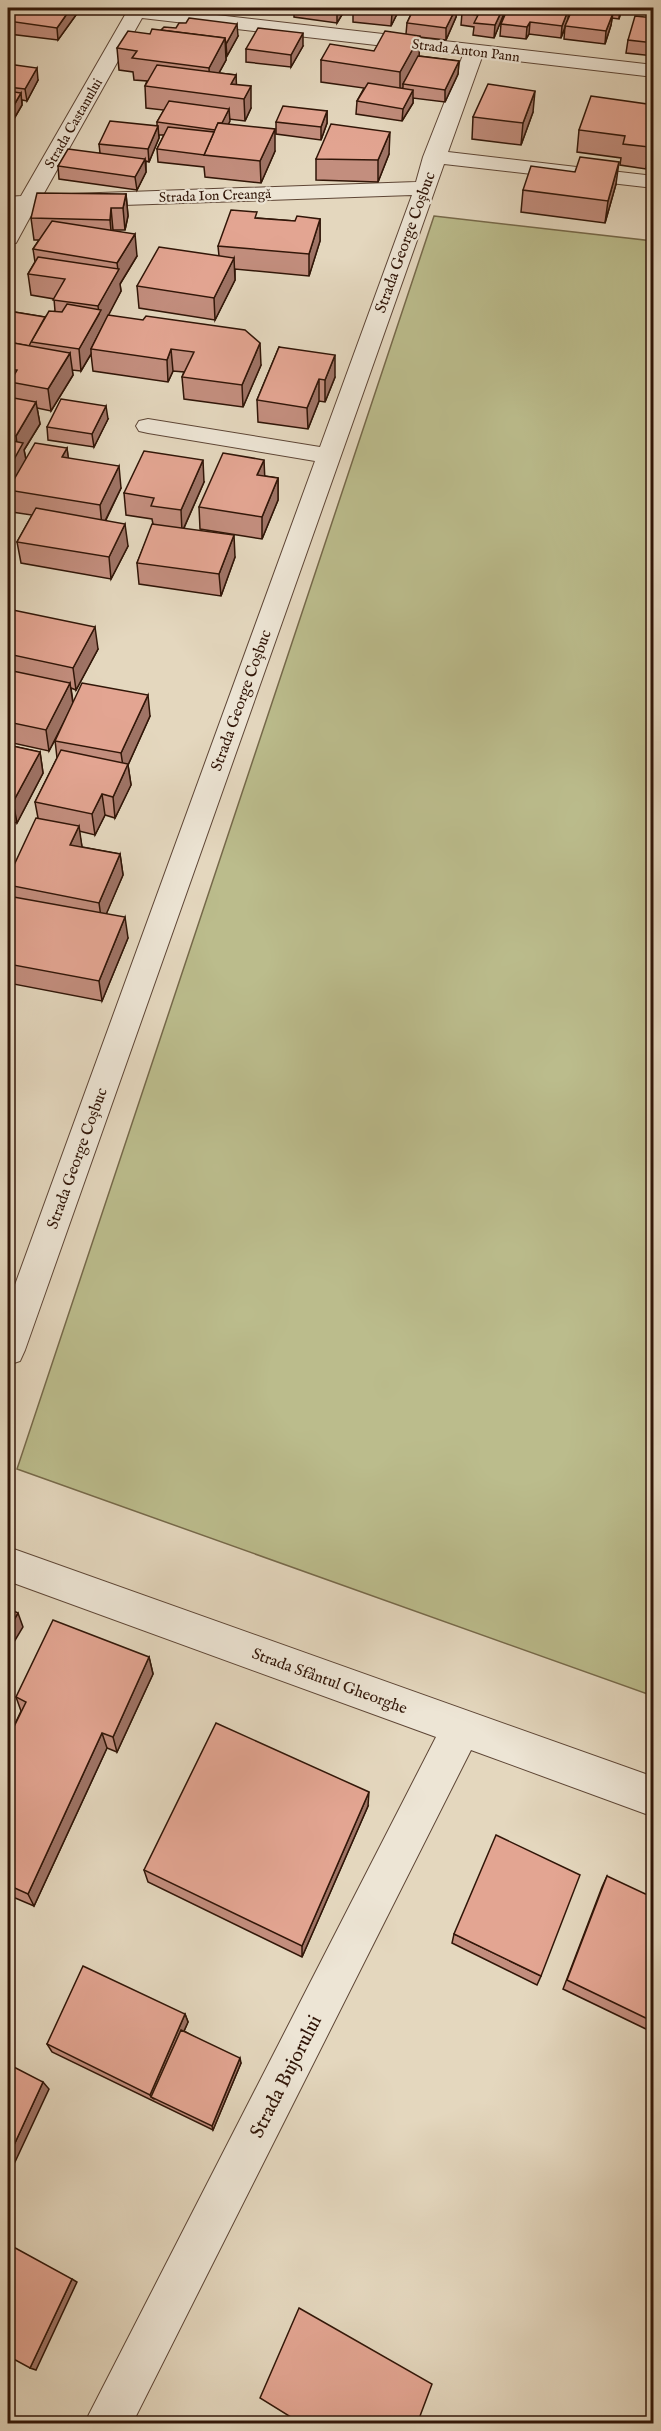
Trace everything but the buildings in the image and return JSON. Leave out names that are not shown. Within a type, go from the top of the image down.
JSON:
[{"type":"street","name":"Strada Anton Pann","points":[[137,9],[654,71]]},
{"type":"street","name":"Strada Castanului","points":[[8,238],[18,203],[137,9]]},
{"type":"street","name":"Strada George Coșbuc","points":[[8,1350],[434,157],[474,51]]},
{"type":"street","points":[[434,157],[654,182]]},
{"type":"street","name":"Strada Ion Creangă","points":[[18,203],[423,188]]},
{"type":"street","points":[[148,426],[327,456]]},
{"type":"street","name":"Strada Sfântul Gheorghe","points":[[8,1564],[654,1797]]},
{"type":"street","name":"Strada Bujorului","points":[[107,2424],[462,1728]]},
{"type":"green space","points":[[434,216],[653,241],[653,1696],[17,1469]]}]
